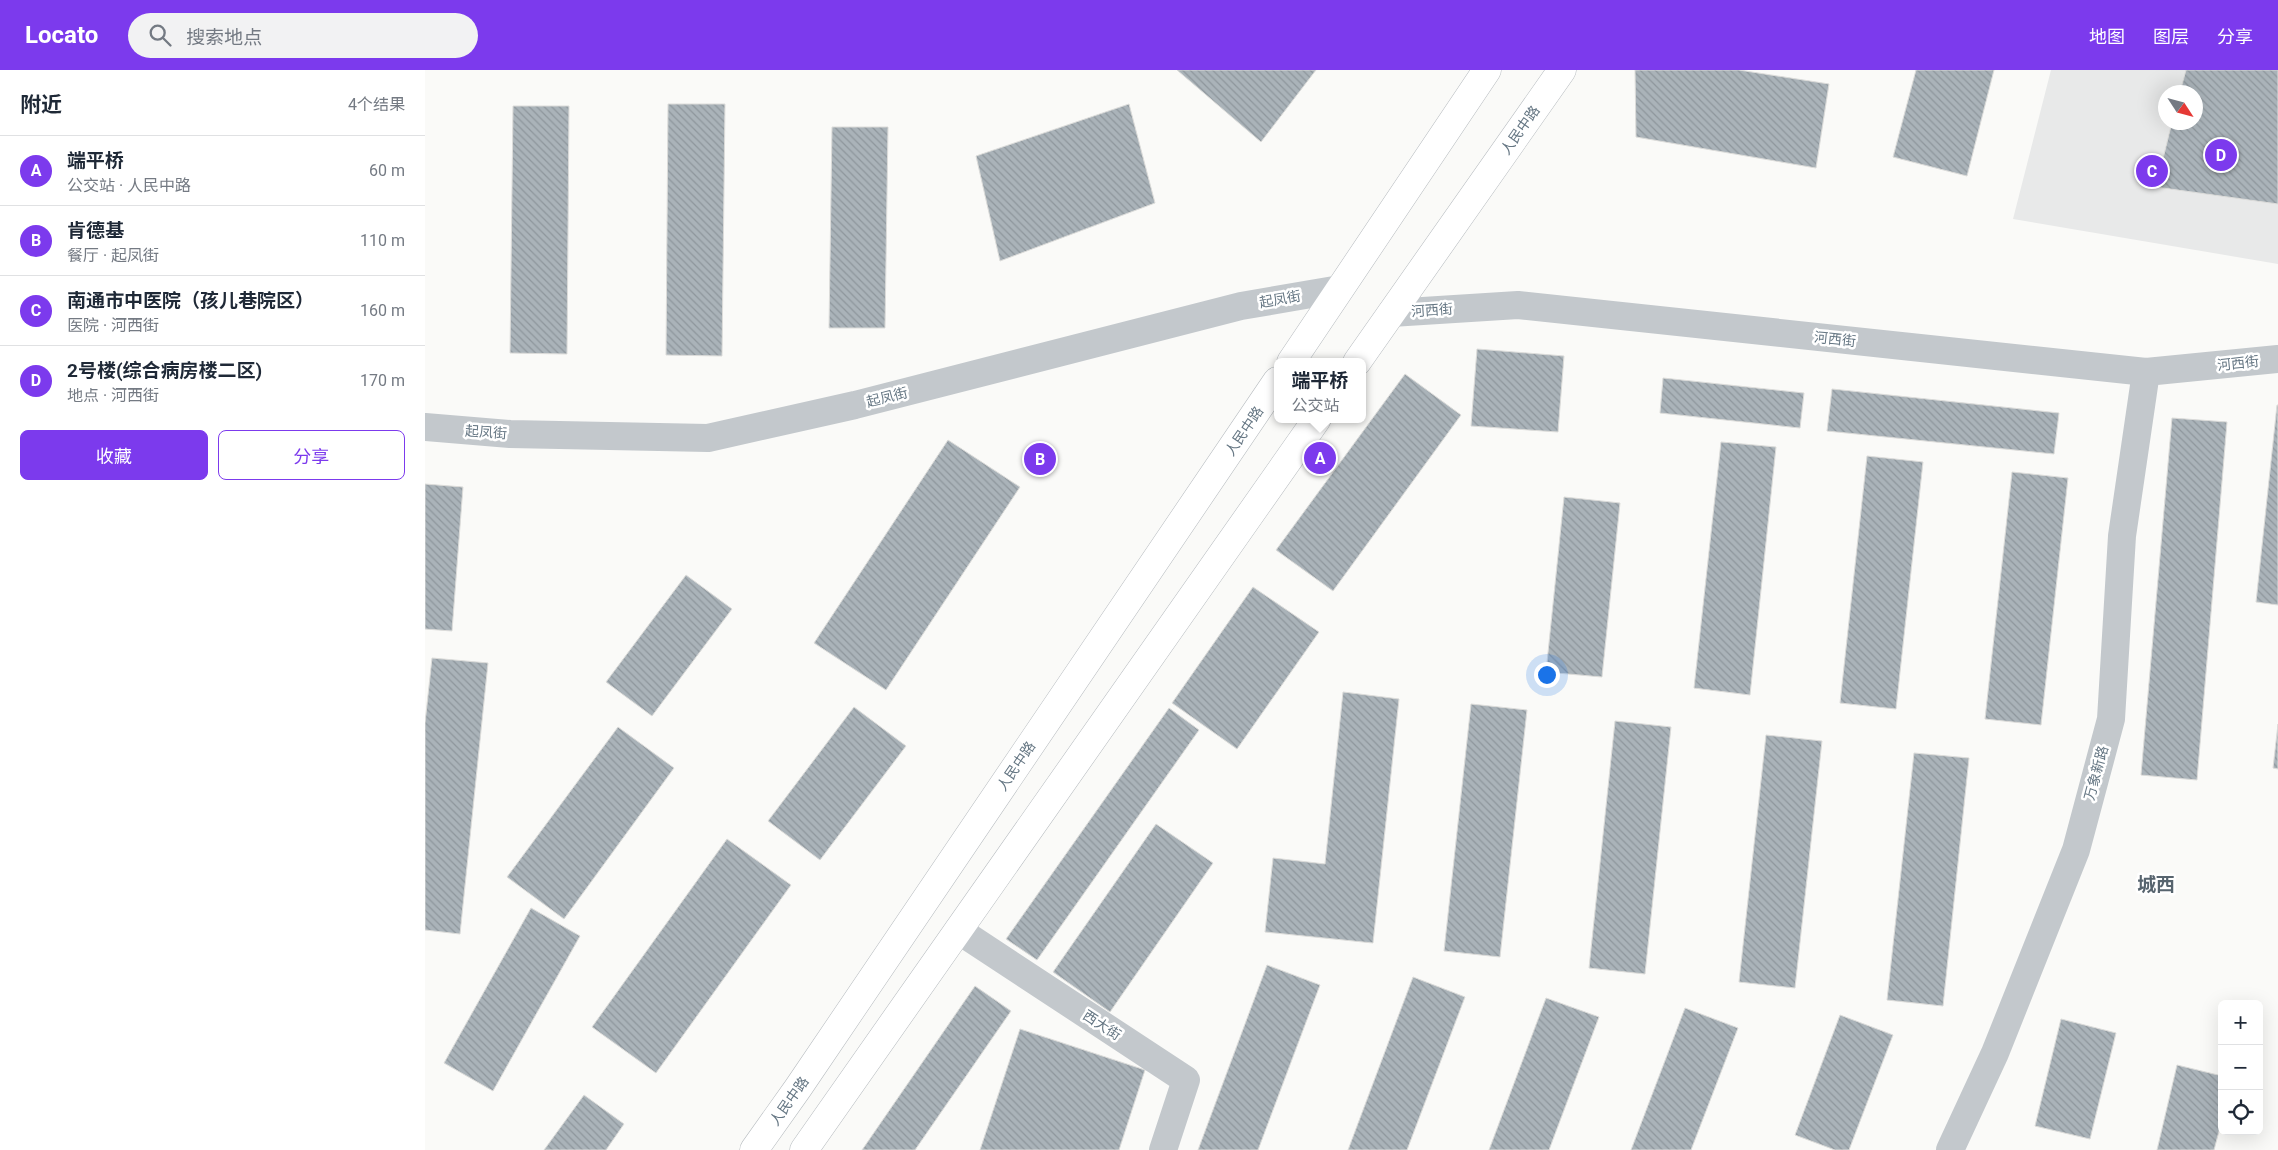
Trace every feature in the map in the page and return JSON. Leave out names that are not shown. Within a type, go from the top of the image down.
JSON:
[{"type":"main road","points":[[1294,358],[1487,70]]},
{"type":"main road","name":"人民中路","points":[[1360,358],[1562,70]]},
{"type":"main road","name":"人民中路","points":[[754,1150],[798,1088],[1274,385]]},
{"type":"main road","points":[[804,1150],[1314,423]]},
{"type":"street","name":"起凤街","points":[[425,427],[511,434],[708,438],[855,406],[1241,306],[1340,289]]},
{"type":"street","name":"河西街","points":[[1391,313],[1518,304],[2147,372],[2278,359]]},
{"type":"street","name":"万象新路","points":[[1950,1150],[1995,1053],[2076,850],[2111,719],[2122,536],[2147,372]]},
{"type":"street","name":"西大街","points":[[958,930],[1186,1080],[1163,1150]]},
{"type":"shaded area","points":[[2051,70],[2278,70],[2278,264],[2013,219]]},
{"type":"building","points":[[1177,70],[1316,70],[1261,142]]},
{"type":"building","points":[[1635,70],[1739,70],[1829,84],[1816,168],[1636,137]]},
{"type":"building","points":[[1916,70],[1994,70],[1967,176],[1893,157]]},
{"type":"building","points":[[2186,70],[2278,70],[2278,204],[2156,187],[2170,130],[2203,130],[2203,85],[2182,85]]},
{"type":"building","points":[[668,104],[725,104],[722,356],[666,355]]},
{"type":"building","points":[[1129,104],[1155,203],[1000,261],[976,156]]},
{"type":"building","points":[[513,106],[569,106],[567,354],[510,353]]},
{"type":"building","points":[[832,127],[888,127],[885,328],[829,328]]},
{"type":"building","points":[[1477,349],[1564,356],[1558,432],[1471,426]]},
{"type":"building","points":[[1405,374],[1461,415],[1333,591],[1276,550]]},
{"type":"building","points":[[1663,378],[1804,393],[1800,428],[1660,413]]},
{"type":"building","points":[[1832,389],[2059,413],[2054,454],[1827,431]]},
{"type":"building","points":[[2278,405],[2278,605],[2256,602]]},
{"type":"building","points":[[2172,418],[2227,422],[2197,780],[2141,775]]},
{"type":"building","points":[[948,440],[1020,487],[886,690],[814,643]]},
{"type":"building","points":[[1721,442],[1776,447],[1750,695],[1694,688]]},
{"type":"building","points":[[1867,456],[1923,462],[1896,709],[1840,703]]},
{"type":"building","points":[[2012,472],[2068,478],[2041,725],[1985,719]]},
{"type":"building","points":[[425,484],[463,487],[452,631],[425,629]]},
{"type":"building","points":[[1564,497],[1620,503],[1602,677],[1546,672]]},
{"type":"building","points":[[686,575],[732,609],[652,716],[606,682]]},
{"type":"building","points":[[1253,587],[1319,632],[1237,749],[1172,703]]},
{"type":"building","points":[[432,658],[488,663],[460,934],[425,930],[425,723]]},
{"type":"building","points":[[1343,692],[1399,699],[1373,943],[1265,932],[1273,858],[1325,864]]},
{"type":"building","points":[[1471,704],[1527,710],[1500,957],[1444,951]]},
{"type":"building","points":[[854,707],[906,746],[820,860],[768,821]]},
{"type":"building","points":[[1169,708],[1199,730],[1037,960],[1006,939]]},
{"type":"building","points":[[1615,721],[1671,727],[1645,974],[1589,968]]},
{"type":"building","points":[[2278,724],[2278,769],[2273,768]]},
{"type":"building","points":[[618,727],[674,768],[564,919],[507,877]]},
{"type":"building","points":[[1766,735],[1822,741],[1795,988],[1739,982]]},
{"type":"building","points":[[1914,753],[1969,758],[1943,1006],[1887,1000]]},
{"type":"building","points":[[1156,824],[1213,863],[1110,1012],[1053,972]]},
{"type":"building","points":[[727,839],[791,885],[656,1073],[592,1027]]},
{"type":"building","points":[[531,908],[580,936],[493,1091],[444,1063]]},
{"type":"building","points":[[1267,965],[1320,985],[1258,1150],[1198,1150]]},
{"type":"building","points":[[1413,977],[1465,997],[1407,1150],[1348,1150]]},
{"type":"building","points":[[975,986],[1011,1011],[915,1150],[862,1150]]},
{"type":"building","points":[[1546,998],[1599,1017],[1549,1150],[1489,1150]]},
{"type":"building","points":[[1685,1008],[1738,1028],[1691,1150],[1631,1150]]},
{"type":"building","points":[[1840,1015],[1893,1035],[1849,1150],[1835,1150],[1795,1135]]},
{"type":"building","points":[[2061,1019],[2116,1033],[2090,1139],[2035,1126]]},
{"type":"building","points":[[1020,1029],[1145,1070],[1119,1150],[980,1150]]},
{"type":"building","points":[[2177,1065],[2218,1075],[2218,1135],[2214,1150],[2157,1150]]},
{"type":"building","points":[[584,1095],[624,1124],[606,1150],[544,1150]]},
{"type":"place","name":"2号楼(综合病房楼二区)","points":[[2221,155]]},
{"type":"place","name":"南通市中医院（孩儿巷院区）","points":[[2152,171]]},
{"type":"place","name":"端平桥","points":[[1320,458]]},
{"type":"place","name":"肯德基","points":[[1040,459]]},
{"type":"district","name":"城西","points":[[2156,884]]}]
